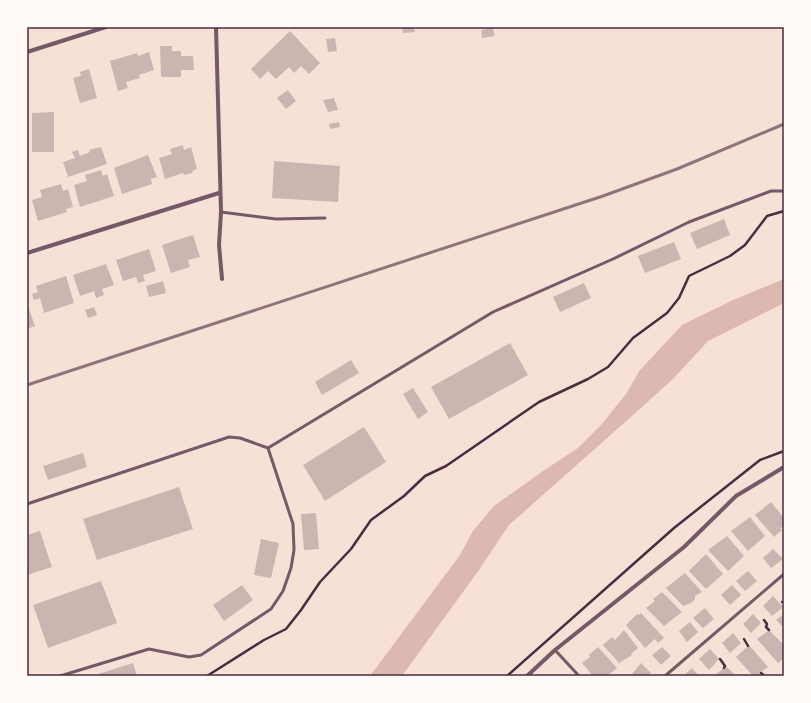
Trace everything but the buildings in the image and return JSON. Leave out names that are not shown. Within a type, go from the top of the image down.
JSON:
[{"type":"street","points":[[27,52],[106,27]]},
{"type":"street","points":[[216,27],[219,193],[221,212],[219,245],[222,279]]},
{"type":"street","points":[[27,253],[219,193]]},
{"type":"street","points":[[527,676],[555,650],[684,547],[736,496],[784,467]]},
{"type":"lane","points":[[268,448],[493,312],[613,259],[690,222],[771,191],[784,191]]},
{"type":"lane","points":[[221,212],[276,219],[326,218]]},
{"type":"lane","points":[[27,504],[229,437],[240,438],[268,448]]},
{"type":"lane","points":[[60,676],[149,649],[189,657],[201,655],[271,609],[283,591],[291,568],[294,550],[293,524],[268,448]]},
{"type":"lane","points":[[665,676],[784,574]]},
{"type":"lane","points":[[555,650],[579,676]]},
{"type":"path","points":[[207,676],[264,640],[286,630],[302,610],[320,582],[351,549],[371,520],[404,496],[425,476],[446,466],[539,402],[588,379],[608,367],[633,338],[667,313],[679,298],[689,276],[730,256],[745,245],[767,216],[784,211]]},
{"type":"path","points":[[508,676],[674,528],[760,460],[784,451]]},
{"type":"path","points":[[764,620],[767,624],[766,627],[769,630]]},
{"type":"path","points":[[744,639],[748,646]]},
{"type":"path","points":[[720,658],[725,666],[724,668]]},
{"type":"path","points":[[761,673],[765,676]]},
{"type":"shaded area","points":[[784,279],[784,303],[708,341],[673,379],[509,525],[479,570],[402,676],[370,676],[460,555],[473,531],[494,506],[578,448],[601,425],[626,394],[640,370],[682,325],[733,300]]},
{"type":"railway","points":[[27,385],[603,196],[677,169],[784,124]]}]
